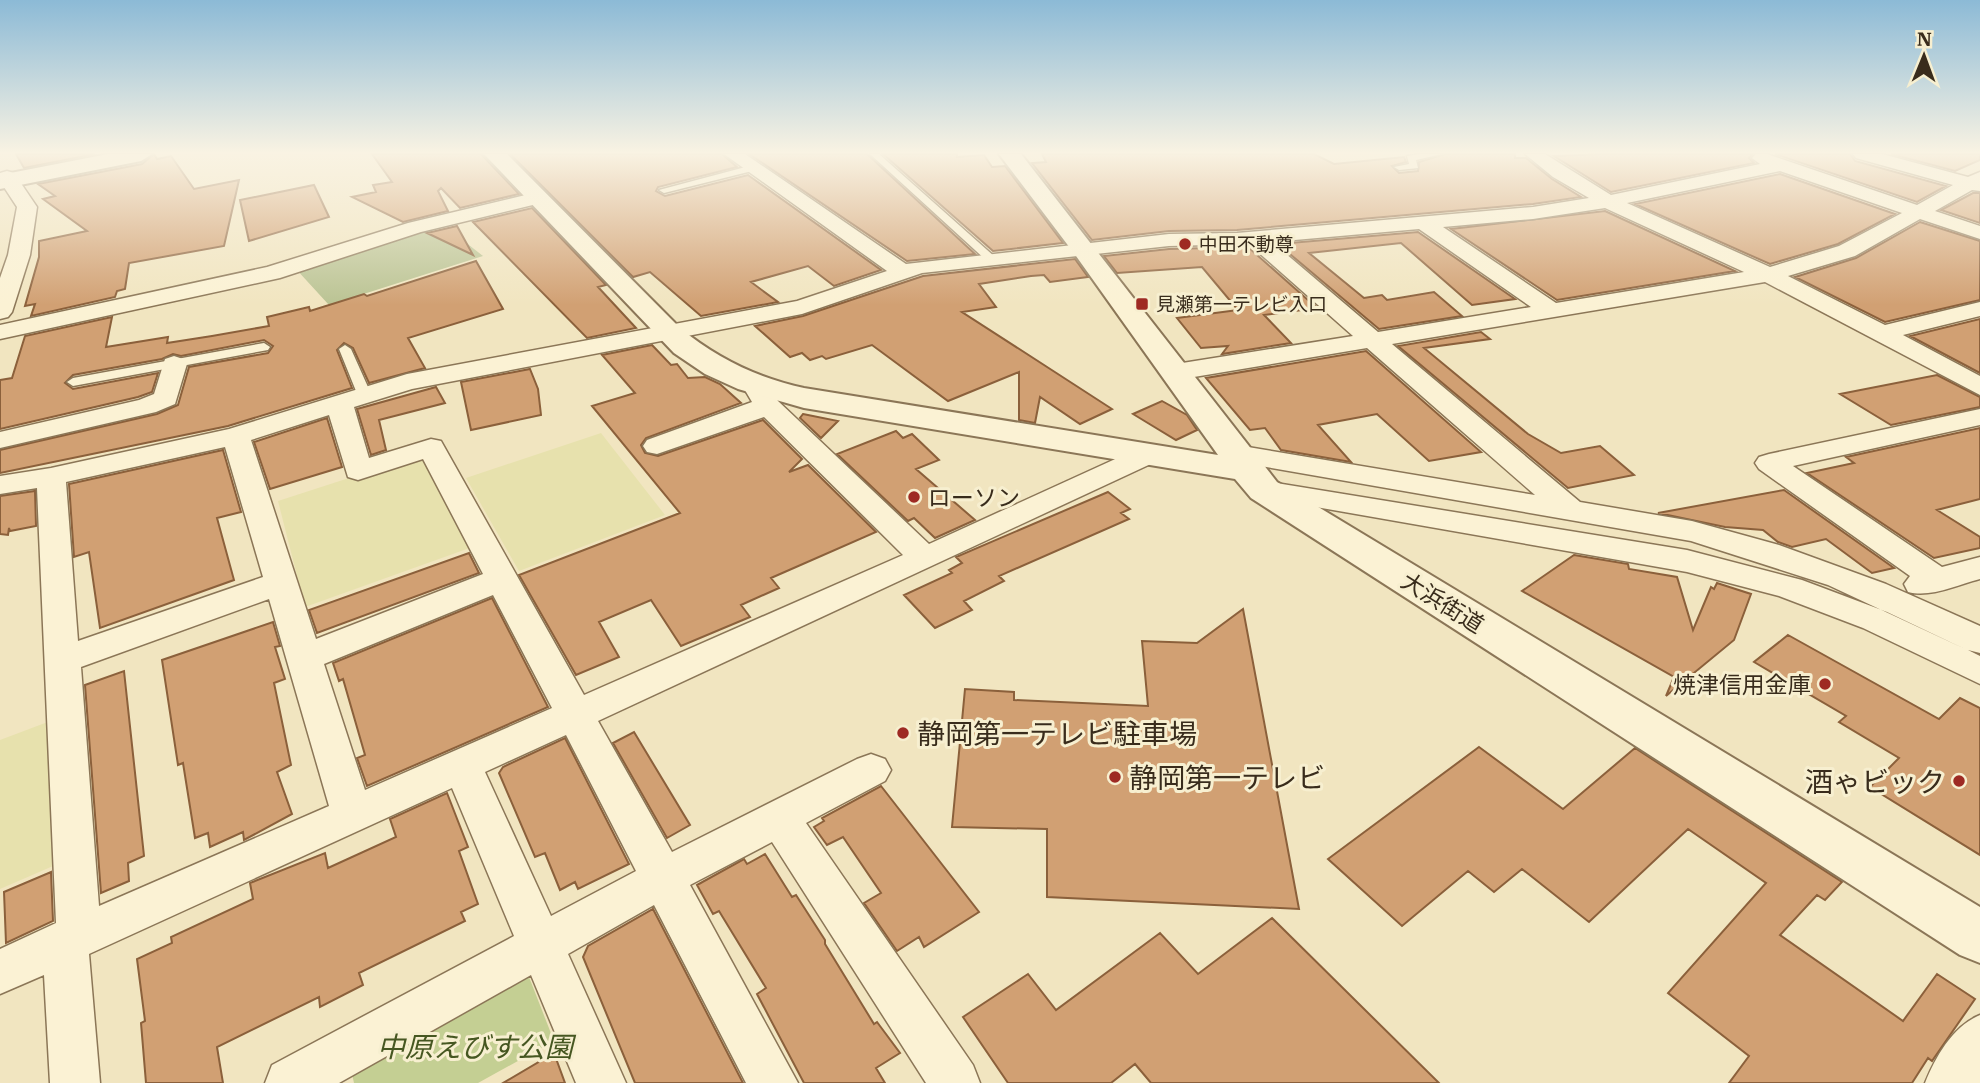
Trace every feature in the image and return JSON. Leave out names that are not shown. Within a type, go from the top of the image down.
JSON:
[{"type":"street","points":[[0,312],[19,255],[25,205]]},
{"type":"street","points":[[0,332],[272,273],[415,227],[510,205]]},
{"type":"street","points":[[544,205],[670,334],[707,364],[761,396],[925,558]]},
{"type":"street","points":[[806,205],[903,272]]},
{"type":"street","name":"大浜街道","points":[[1049,205],[1249,472],[1980,937]]},
{"type":"street","points":[[0,485],[51,477],[236,436],[407,382],[802,307],[903,272],[991,259],[1169,240],[1254,237],[1533,212],[1585,205]]},
{"type":"street","points":[[1618,205],[1768,275],[1980,387]]},
{"type":"street","points":[[1898,205],[1980,233]]},
{"type":"street","points":[[1176,372],[1768,275],[1847,251],[1931,205]]},
{"type":"street","points":[[1422,222],[1554,312]]},
{"type":"street","points":[[1254,237],[1570,510]]},
{"type":"street","points":[[1887,336],[1897,328],[1980,309]]},
{"type":"street","points":[[147,455],[174,364]]},
{"type":"street","points":[[657,446],[761,396],[843,405],[1249,472],[1570,510],[1692,531],[1751,545],[1815,566],[1980,671]]},
{"type":"street","points":[[0,440],[148,406],[166,398]]},
{"type":"street","points":[[353,401],[358,471],[431,447],[577,714],[661,879],[773,1083]]},
{"type":"street","points":[[1938,580],[1769,463],[1980,417]]},
{"type":"street","points":[[236,436],[352,814]]},
{"type":"street","points":[[0,972],[925,558],[1145,456]]},
{"type":"street","points":[[1249,472],[1687,561],[1790,588],[1880,607],[1980,641]]},
{"type":"street","points":[[51,477],[62,660],[75,1083]]},
{"type":"street","points":[[1880,607],[1938,580],[1980,568]]},
{"type":"street","points":[[305,657],[502,579]]},
{"type":"street","points":[[62,660],[281,583]]},
{"type":"street","points":[[462,764],[600,1083]]},
{"type":"street","points":[[290,1083],[661,879],[871,769]]},
{"type":"street","points":[[779,818],[956,1083]]},
{"type":"street","points":[[1950,1083],[1980,1039]]},
{"type":"lane","points":[[930,205],[991,259]]},
{"type":"lane","points":[[73,382],[264,347]]},
{"type":"lane","points":[[345,349],[353,401]]},
{"type":"shaded area","points":[[601,433],[665,515],[519,571],[466,478]]},
{"type":"shaded area","points":[[426,453],[478,545],[305,607],[278,501]]},
{"type":"shaded area","points":[[53,720],[60,863],[0,889],[0,740]]},
{"type":"green space","points":[[429,228],[442,237],[455,234],[483,256],[329,305],[296,269]]},
{"type":"green space","name":"中原えびす公園","points":[[529,977],[554,1041],[478,1083],[354,1083],[352,1074]]},
{"type":"building","points":[[51,205],[233,205],[224,246],[129,263],[125,289],[117,291],[115,297],[31,316],[35,304],[25,306],[39,257],[39,241],[87,231]]},
{"type":"building","points":[[241,205],[323,205],[329,217],[249,241]]},
{"type":"building","points":[[367,205],[445,205],[448,211],[403,222]]},
{"type":"building","points":[[457,205],[475,205],[460,208]]},
{"type":"building","points":[[561,205],[789,205],[881,270],[834,286],[808,266],[751,282],[778,302],[701,316],[650,272],[633,277]]},
{"type":"building","points":[[824,205],[922,205],[975,254],[907,261]]},
{"type":"building","points":[[940,205],[1034,205],[1063,243],[993,251]]},
{"type":"building","points":[[1064,205],[1527,205],[1237,230],[1169,231],[1092,240]]},
{"type":"building","points":[[1636,205],[1868,205],[1895,214],[1838,244],[1770,264]]},
{"type":"building","points":[[1951,205],[1980,205],[1980,223],[1941,210]]},
{"type":"building","points":[[532,208],[606,285],[598,287],[636,328],[587,338],[473,222]]},
{"type":"building","points":[[1605,211],[1735,271],[1557,300],[1451,229]]},
{"type":"building","points":[[1920,222],[1980,241],[1980,300],[1885,322],[1795,277],[1856,258]]},
{"type":"building","points":[[457,226],[473,255],[427,233]]},
{"type":"building","points":[[1418,232],[1515,299],[1472,305],[1401,243],[1309,253],[1364,298],[1382,295],[1387,300],[1434,292],[1462,316],[1379,329],[1278,244]]},
{"type":"building","points":[[1248,247],[1317,308],[1264,315],[1291,343],[1222,354],[1228,346],[1201,348],[1177,318],[1238,310],[1202,267],[1117,273],[1104,256],[1169,249]]},
{"type":"building","points":[[1075,259],[1088,277],[1050,282],[1044,275],[979,284],[996,307],[962,312],[1112,409],[1080,424],[1040,397],[1035,423],[1019,420],[1019,372],[948,401],[872,345],[826,359],[822,356],[810,360],[802,353],[790,357],[755,326],[803,316],[923,276]]},
{"type":"building","points":[[476,261],[503,309],[408,338],[425,368],[369,383],[353,348],[344,343],[337,350],[352,388],[228,426],[0,473],[0,450],[157,414],[178,405],[189,367],[268,353],[273,346],[264,340],[181,356],[173,354],[162,359],[73,375],[65,383],[73,389],[158,373],[152,392],[138,397],[0,429],[0,380],[12,378],[25,336],[112,317],[106,347],[168,337],[167,343],[212,336],[269,326],[267,317],[309,307],[310,311],[364,294],[367,296]]},
{"type":"building","points":[[1980,319],[1980,373],[1910,336]]},
{"type":"building","points":[[1481,332],[1490,339],[1424,348],[1528,434],[1561,453],[1600,446],[1634,475],[1568,488],[1398,346]]},
{"type":"building","points":[[652,345],[671,365],[677,364],[688,378],[705,377],[720,384],[741,403],[646,438],[641,445],[645,453],[658,456],[763,420],[802,459],[789,472],[808,465],[876,532],[771,578],[779,588],[741,605],[750,617],[681,646],[651,600],[599,622],[619,657],[576,675],[519,575],[680,513],[592,406],[635,393],[602,355]]},
{"type":"building","points":[[1366,351],[1481,452],[1429,461],[1377,414],[1318,425],[1351,462],[1281,450],[1265,428],[1250,430],[1206,378]]},
{"type":"building","points":[[530,369],[538,389],[541,415],[471,430],[461,382]]},
{"type":"building","points":[[1937,375],[1980,397],[1980,407],[1891,425],[1840,394]]},
{"type":"building","points":[[436,387],[445,403],[379,420],[386,450],[371,455],[357,409]]},
{"type":"building","points":[[1162,401],[1187,415],[1197,430],[1176,440],[1133,414]]},
{"type":"building","points":[[803,414],[838,421],[821,438],[800,418]]},
{"type":"building","points":[[327,418],[342,467],[270,489],[254,442]]},
{"type":"building","points":[[1980,428],[1980,499],[1937,510],[1980,537],[1980,548],[1934,558],[1807,473],[1854,463],[1846,457]]},
{"type":"building","points":[[896,431],[903,438],[912,434],[939,460],[916,469],[975,520],[935,538],[914,518],[908,521],[837,454]]},
{"type":"building","points":[[223,450],[241,512],[217,518],[234,580],[100,628],[89,552],[74,557],[69,484]]},
{"type":"building","points":[[1784,490],[1894,568],[1872,573],[1826,539],[1792,547],[1778,542],[1763,530],[1725,527],[1658,513]]},
{"type":"building","points":[[35,491],[36,526],[10,531],[9,528],[8,535],[0,534],[0,496]]},
{"type":"building","points":[[1108,492],[1130,509],[1121,513],[1129,519],[999,576],[1004,581],[964,601],[972,610],[935,628],[904,595],[952,573],[949,570],[962,563],[956,557]]},
{"type":"building","points":[[469,553],[479,573],[317,633],[309,610]]},
{"type":"building","points":[[1574,555],[1628,564],[1629,569],[1677,577],[1693,630],[1711,587],[1714,589],[1717,583],[1751,594],[1734,640],[1666,696],[1674,677],[1522,591]]},
{"type":"building","points":[[492,598],[548,707],[367,786],[357,758],[365,755],[343,679],[339,681],[333,663]]},
{"type":"building","name":"静岡第一テレビ","points":[[1243,609],[1299,909],[1047,897],[1047,829],[952,827],[965,689],[1014,692],[1014,700],[1148,706],[1142,641],[1197,643]]},
{"type":"building","points":[[273,622],[280,646],[275,647],[285,679],[274,683],[291,765],[277,772],[292,814],[244,840],[243,832],[210,847],[208,833],[195,838],[183,763],[178,765],[162,660]]},
{"type":"building","points":[[1788,635],[1939,719],[1960,698],[1980,708],[1980,855],[1870,787],[1899,758],[1839,722],[1846,716],[1754,662]]},
{"type":"building","points":[[124,671],[144,856],[128,863],[129,881],[101,893],[85,685]]},
{"type":"building","points":[[634,732],[690,825],[667,838],[613,743]]},
{"type":"building","points":[[565,738],[629,864],[578,889],[575,882],[560,890],[545,853],[535,857],[499,773],[503,767]]},
{"type":"building","points":[[1479,747],[1563,809],[1635,748],[1842,882],[1825,900],[1817,895],[1780,935],[1903,1021],[1937,974],[1975,999],[1932,1061],[1928,1058],[1912,1083],[1729,1083],[1749,1056],[1668,993],[1766,883],[1688,829],[1589,922],[1522,869],[1494,892],[1468,871],[1402,926],[1328,859]]},
{"type":"building","points":[[881,786],[979,912],[924,947],[919,937],[897,951],[864,903],[881,893],[843,837],[827,845],[814,827],[824,821],[822,818]]},
{"type":"building","points":[[447,793],[468,847],[459,851],[478,904],[461,912],[465,921],[359,973],[363,985],[320,1007],[319,997],[217,1047],[223,1083],[146,1083],[141,1023],[145,1021],[137,959],[172,943],[171,937],[253,899],[250,883],[325,853],[328,868],[396,837],[390,819]]},
{"type":"building","points":[[765,854],[792,897],[796,895],[825,940],[874,1024],[877,1022],[900,1053],[876,1068],[885,1083],[804,1083],[757,994],[766,988],[719,911],[713,914],[697,885],[744,859],[747,864]]},
{"type":"building","points":[[51,872],[53,921],[6,943],[4,892]]},
{"type":"building","points":[[653,909],[743,1083],[635,1083],[583,957],[588,946]]},
{"type":"building","points":[[1272,918],[1439,1083],[1151,1083],[1135,1064],[1111,1083],[1008,1083],[963,1017],[1028,974],[1056,1010],[1160,933],[1198,974]]},
{"type":"building","points":[[554,1053],[565,1083],[503,1083]]},
{"type":"place","name":"中田不動尊","points":[[1185,244]]},
{"type":"place","name":"見瀬第一テレビ入口","points":[[1142,304]]},
{"type":"place","name":"ローソン","points":[[914,497]]},
{"type":"place","name":"焼津信用金庫","points":[[1825,684]]},
{"type":"place","name":"静岡第一テレビ駐車場","points":[[903,733]]},
{"type":"place","name":"静岡第一テレビ","points":[[1115,777]]},
{"type":"place","name":"酒ゃビック","points":[[1959,781]]}]
